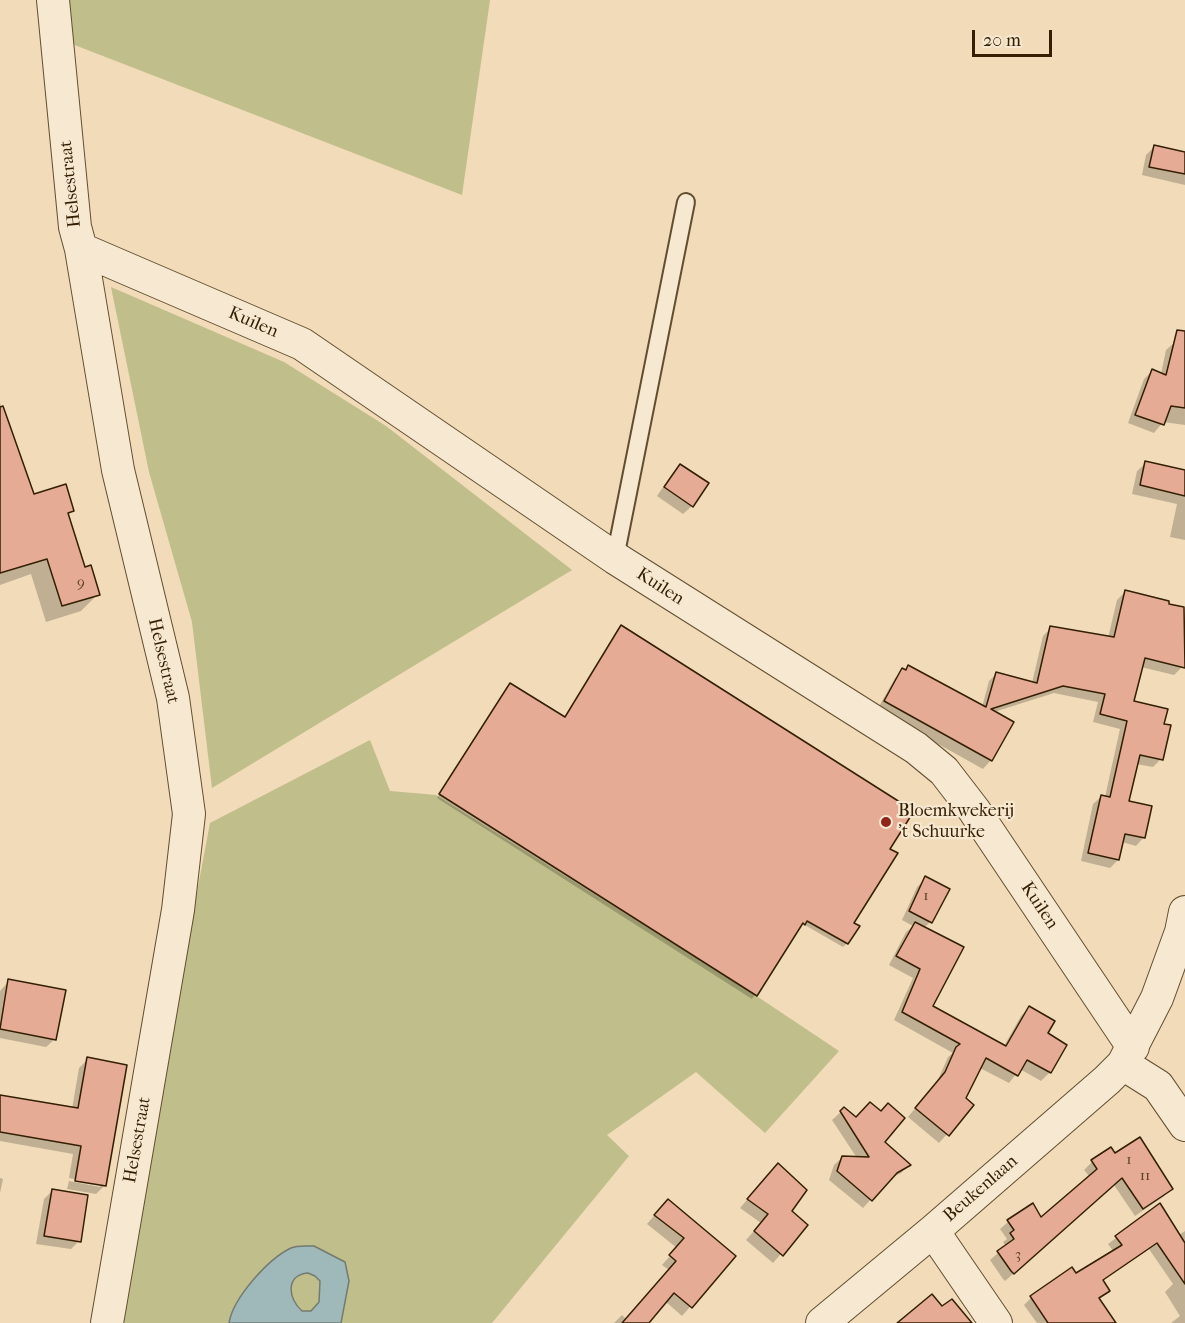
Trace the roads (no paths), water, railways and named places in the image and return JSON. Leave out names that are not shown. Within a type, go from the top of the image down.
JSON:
[{"type":"street","name":"Helsestraat","points":[[53,0],[75,227],[81,249],[118,470],[173,698],[189,814],[178,910],[107,1323]]},
{"type":"street","name":"Kuilen","points":[[81,249],[302,344],[615,558],[916,748],[944,771],[974,810],[1128,1055]]},
{"type":"street","points":[[1185,912],[1181,932],[1156,998],[1128,1055],[1158,1086],[1185,1125]]},
{"type":"street","name":"Beukenlaan","points":[[822,1323],[933,1231],[1107,1080],[1128,1055]]},
{"type":"street","points":[[933,1231],[996,1323]]},
{"type":"lane","points":[[615,558],[686,202]]},
{"type":"water","points":[[314,1246],[345,1262],[349,1281],[341,1323],[229,1323],[237,1302],[262,1270],[291,1248]],"holes":[[[308,1273],[320,1281],[319,1302],[311,1311],[302,1311],[294,1300],[292,1283],[301,1275]]]},
{"type":"place","name":"Bloemkwekerij 't Schuurke","points":[[886,822]]}]
